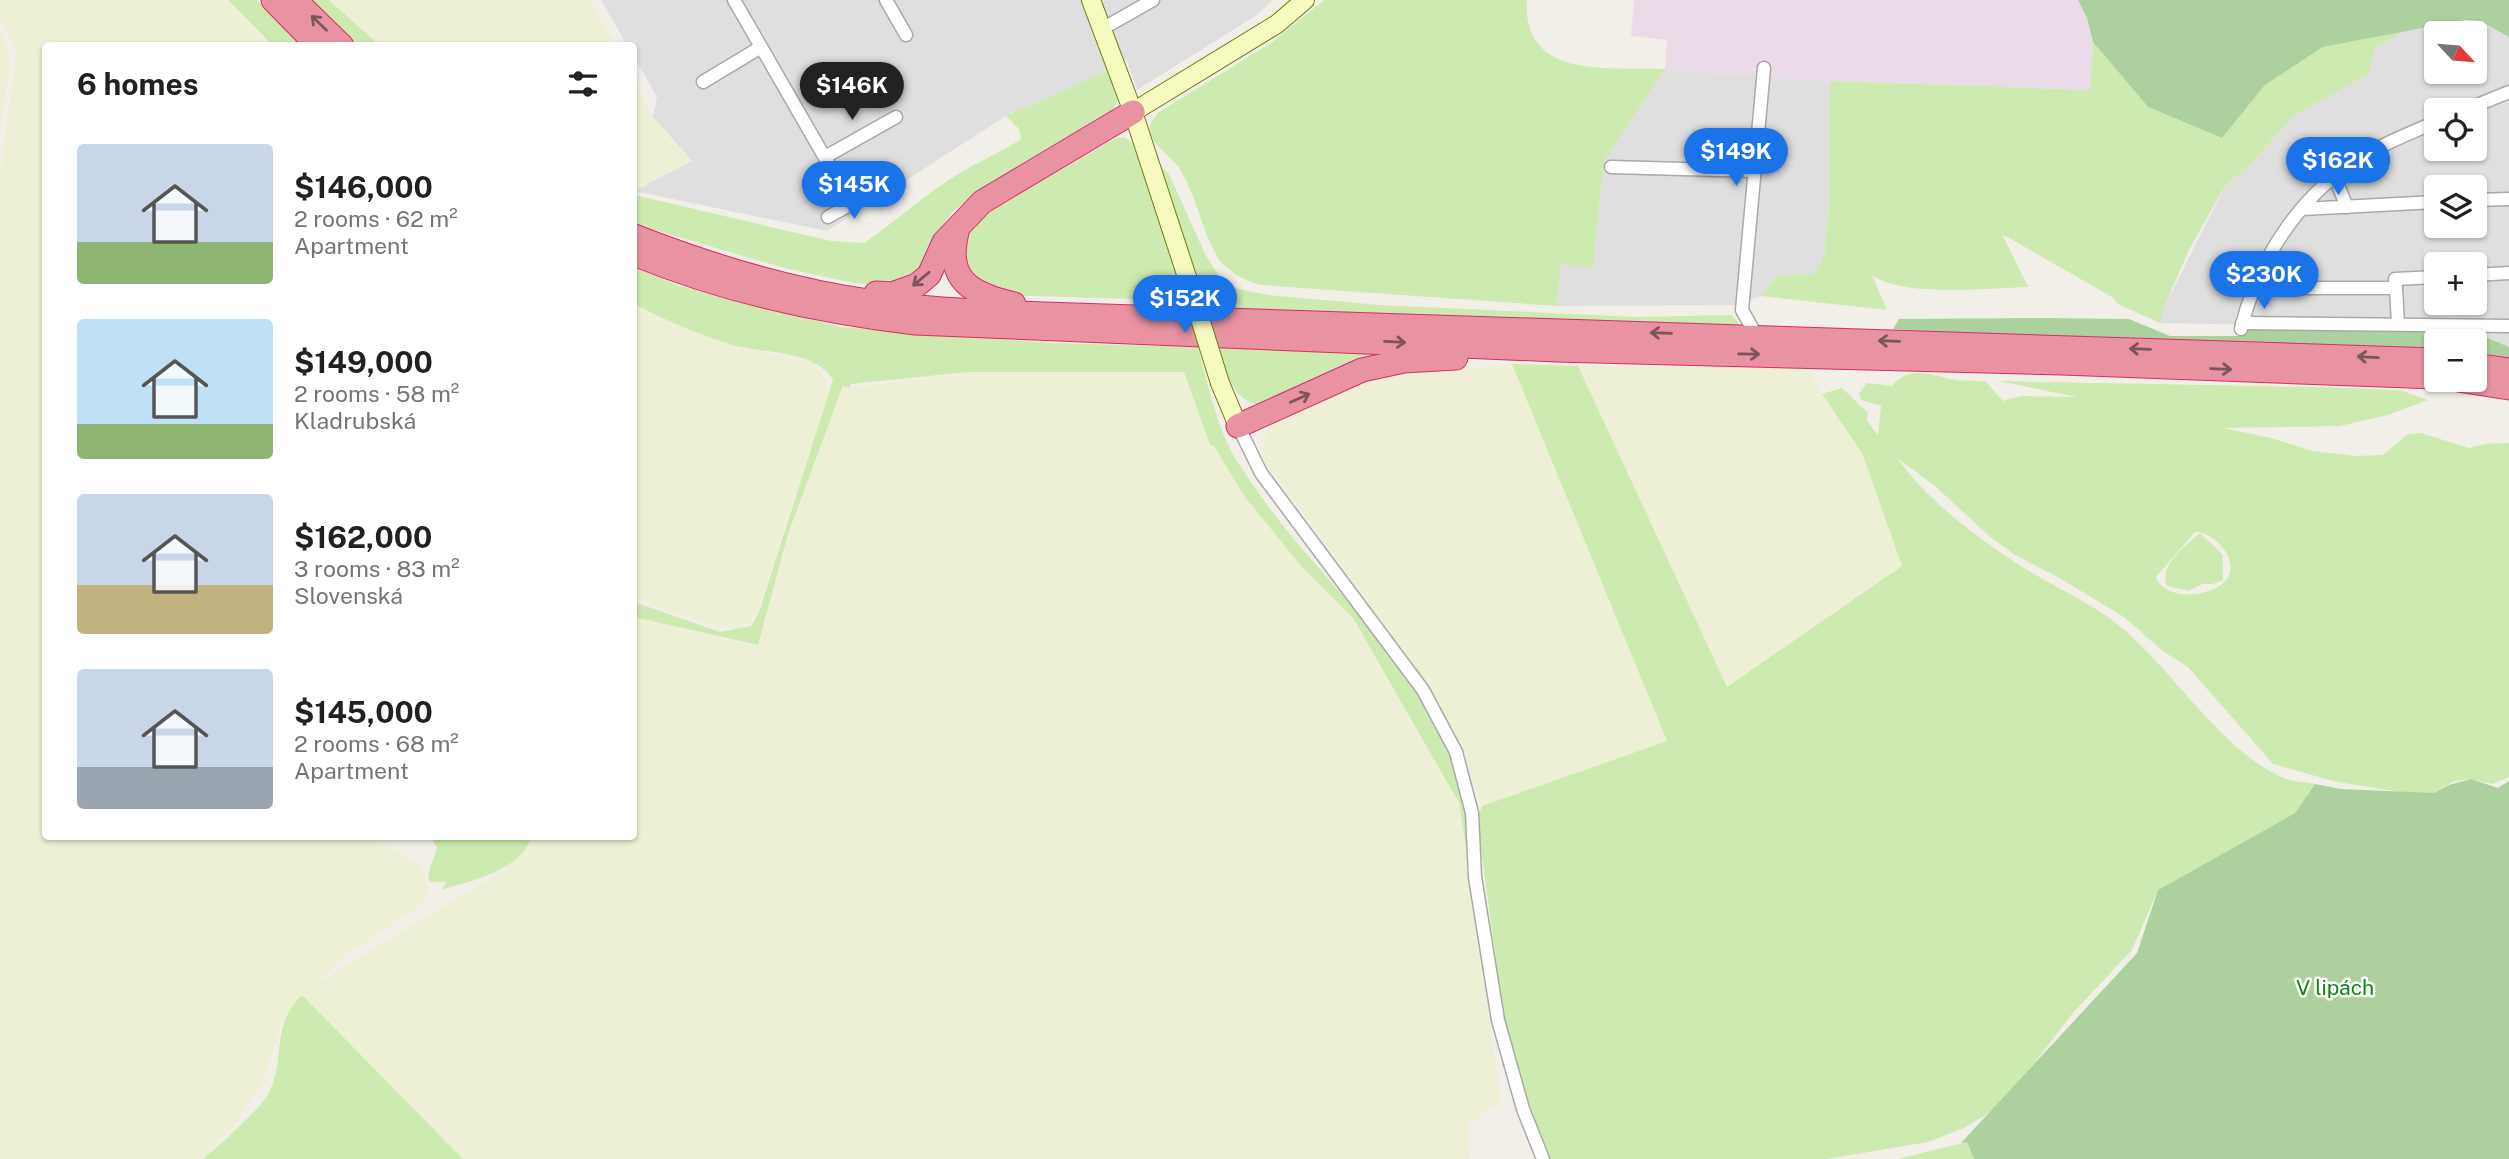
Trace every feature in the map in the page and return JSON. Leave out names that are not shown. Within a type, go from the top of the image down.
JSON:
[{"type":"highway","points":[[272,0],[314,42]]},
{"type":"highway","points":[[295,0],[338,42]]},
{"type":"highway","points":[[640,244],[689,249],[741,265],[835,286],[892,294],[917,285],[929,275],[944,242],[982,202],[1133,112]]},
{"type":"highway","points":[[959,224],[952,250],[953,262],[957,274],[979,293],[1019,305],[1138,309],[1177,318]]},
{"type":"highway","points":[[640,244],[782,284],[873,302],[1006,312],[2424,360]]},
{"type":"highway","points":[[640,244],[778,300],[859,316],[915,323],[1557,350],[2049,362],[2424,377]]},
{"type":"highway","points":[[1238,425],[1362,370],[1404,361],[1557,350]]},
{"type":"highway","points":[[2487,367],[2509,370]]},
{"type":"highway","points":[[2487,385],[2509,388]]},
{"type":"street","points":[[734,0],[851,204]]},
{"type":"street","points":[[886,0],[906,34]]},
{"type":"street","points":[[1091,0],[1133,112],[1220,383],[1261,473],[1423,690],[1456,752],[1472,813],[1475,877],[1499,1020],[1523,1110],[1544,1159]]},
{"type":"street","points":[[1102,29],[1153,0]]},
{"type":"street","points":[[1133,112],[1277,24],[1305,0]]},
{"type":"street","points":[[703,82],[761,47]]},
{"type":"street","points":[[1757,337],[1742,310],[1765,68]]},
{"type":"street","points":[[2487,101],[2509,92]]},
{"type":"street","points":[[825,157],[896,117]]},
{"type":"street","points":[[2424,128],[2364,155],[2302,209],[2275,243],[2242,326],[2509,326]]},
{"type":"street","points":[[1611,166],[1755,171]]},
{"type":"street","points":[[2335,178],[2347,207]]},
{"type":"street","points":[[828,217],[864,197]]},
{"type":"street","points":[[2487,200],[2509,199]]},
{"type":"street","points":[[2302,209],[2424,203]]},
{"type":"street","points":[[2487,274],[2509,273]]},
{"type":"street","points":[[2398,324],[2395,279],[2424,278]]},
{"type":"street","points":[[2255,288],[2396,288]]},
{"type":"shaded area","points":[[601,0],[1273,0],[1254,17],[1137,90],[1126,59],[1112,69],[1006,116],[827,231],[637,192],[692,161],[653,117],[657,97],[637,62],[637,42],[625,42]]},
{"type":"shaded area","points":[[1634,0],[2078,0],[2087,18],[2093,42],[2090,90],[1830,81],[1665,69],[1667,40],[1631,36]]},
{"type":"shaded area","points":[[2487,25],[2509,37],[2509,347],[2487,338],[2487,329],[2160,323],[2164,307],[2225,186],[2251,163],[2295,115],[2368,75],[2375,48],[2405,31],[2424,28],[2424,84],[2487,84]]},
{"type":"shaded area","points":[[1665,69],[1830,81],[1830,195],[1824,255],[1814,274],[1778,276],[1761,296],[1736,305],[1557,306],[1561,264],[1593,267],[1604,162]]},
{"type":"green space","points":[[0,0],[227,0],[265,42],[42,42],[42,840],[379,840],[420,866],[428,885],[427,893],[419,906],[343,957],[311,987],[506,869],[531,840],[637,840],[637,618],[757,646],[788,534],[843,386],[850,388],[968,372],[1184,372],[1210,445],[1214,445],[1245,497],[1301,566],[1352,618],[1459,803],[1501,1101],[1468,1125],[1470,1159],[463,1159],[302,995],[281,1023],[267,1071],[257,1092],[231,1129],[201,1159],[0,1159],[0,175],[17,49],[0,20]]},
{"type":"green space","points":[[228,0],[257,0],[298,42],[269,42]]},
{"type":"green space","points":[[307,0],[329,0],[376,42],[351,42]]},
{"type":"green space","points":[[329,0],[590,0],[613,42],[376,42]]},
{"type":"green space","points":[[1324,0],[1527,0],[1529,26],[1539,45],[1554,57],[1574,64],[1596,67],[1665,69],[1604,162],[1593,268],[1561,264],[1557,306],[1260,285],[1238,276],[1219,260],[1186,180],[1176,164],[1155,142],[1150,131],[1151,123],[1159,112],[1271,43]]},
{"type":"green space","points":[[2078,0],[2509,0],[2509,37],[2487,25],[2487,21],[2424,21],[2424,28],[2323,47],[2265,85],[2222,138],[2148,107],[2093,42],[2087,18]]},
{"type":"green space","points":[[0,29],[9,50],[10,64],[0,132]]},
{"type":"green space","points":[[2405,31],[2375,48],[2368,75],[2295,115],[2251,163],[2225,186],[2190,248],[2164,307],[2160,323],[2118,304],[2112,297],[2002,234],[2028,287],[1925,289],[1886,282],[1872,275],[1887,310],[1761,296],[1778,276],[1814,274],[1824,255],[1830,195],[1830,81],[2090,90],[2093,42],[2148,107],[2222,138],[2265,85],[2323,47]]},
{"type":"green space","points":[[1112,69],[1120,94],[1114,109],[992,183],[954,210],[941,228],[919,276],[889,286],[854,283],[784,268],[637,225],[637,196],[831,241],[864,243],[943,184],[1021,139],[1019,129],[1006,116]]},
{"type":"green space","points":[[637,86],[653,117],[692,161],[637,189]]},
{"type":"green space","points":[[1124,137],[1136,145],[1186,308],[1130,299],[996,295],[961,272],[962,236],[980,217],[1116,138]]},
{"type":"green space","points":[[1161,169],[1168,172],[1206,256],[1220,277],[1238,289],[1268,295],[1379,305],[1636,317],[1732,315],[1740,325],[1208,309]]},
{"type":"green space","points":[[637,268],[680,286],[841,327],[1054,343],[1198,347],[1219,421],[1238,463],[1285,528],[1407,675],[1433,717],[1454,760],[1466,804],[1466,848],[1459,803],[1353,618],[1301,566],[1245,497],[1214,446],[1210,445],[1184,372],[968,372],[851,384],[849,388],[843,386],[788,534],[758,645],[637,618],[637,603],[720,632],[751,626],[759,612],[833,380],[825,370],[814,363],[786,354],[729,344],[637,305]]},
{"type":"green space","points":[[637,306],[669,322],[732,345],[813,363],[828,383],[829,392],[757,612],[749,622],[738,628],[718,626],[637,598]]},
{"type":"green space","points":[[1899,319],[2129,319],[2170,336],[2243,336],[2252,326],[2466,329],[2424,329],[2424,350],[1998,336],[1893,329]]},
{"type":"green space","points":[[2487,338],[2509,347],[2509,357],[2487,354]]},
{"type":"green space","points":[[1218,346],[1397,352],[1261,405],[1251,403],[1237,392]]},
{"type":"green space","points":[[1512,364],[1667,741],[1482,806],[1461,744],[1428,684],[1262,457],[1267,429],[1365,379]]},
{"type":"green space","points":[[1512,364],[1578,366],[1727,687],[1902,566],[1862,453],[1822,394],[1842,388],[1868,413],[1867,421],[1878,435],[1881,406],[1861,400],[1859,393],[1867,383],[1892,386],[1899,379],[1914,373],[1986,382],[2003,401],[2020,396],[2077,397],[1998,381],[2400,390],[2428,400],[2388,415],[2340,426],[2223,428],[2271,438],[2313,451],[2356,456],[2383,455],[2408,434],[2421,433],[2469,448],[2509,443],[2509,777],[2492,784],[2471,779],[2454,781],[2434,793],[2407,793],[2337,782],[2273,764],[2188,667],[2164,652],[2124,617],[2015,555],[1989,536],[1935,486],[1897,458],[1937,502],[1968,528],[2016,563],[2108,617],[2130,635],[2215,726],[2260,765],[2284,778],[2315,784],[2295,813],[2158,890],[2132,950],[2072,1014],[2002,1105],[1964,1128],[1928,1142],[1828,1159],[1548,1159],[1505,1029],[1477,819],[1482,806],[1667,741]],"holes":[[[2195,532],[2211,537],[2223,548],[2230,563],[2229,576],[2207,592],[2176,593],[2164,587],[2156,577]]]},
{"type":"green space","points":[[1578,366],[1807,366],[1822,394],[1862,453],[1902,566],[1727,688]]},
{"type":"green space","points":[[2201,534],[2223,555],[2223,580],[2202,584],[2189,591],[2167,586],[2165,578],[2170,564],[2186,545]]},
{"type":"green space","name":"V lipách","points":[[2471,779],[2498,788],[2509,781],[2509,1159],[1974,1159],[1967,1142],[1961,1143],[2137,953],[2158,890],[2295,813],[2315,784],[2341,789],[2434,793],[2449,785]]},
{"type":"green space","points":[[433,840],[530,840],[525,849],[506,867],[441,890],[447,882],[430,882],[428,875],[437,848]]},
{"type":"green space","points":[[302,995],[463,1159],[203,1159],[265,1099],[276,1073],[285,1020]]},
{"type":"green space","points":[[1967,1142],[1974,1159],[1897,1159]]}]
